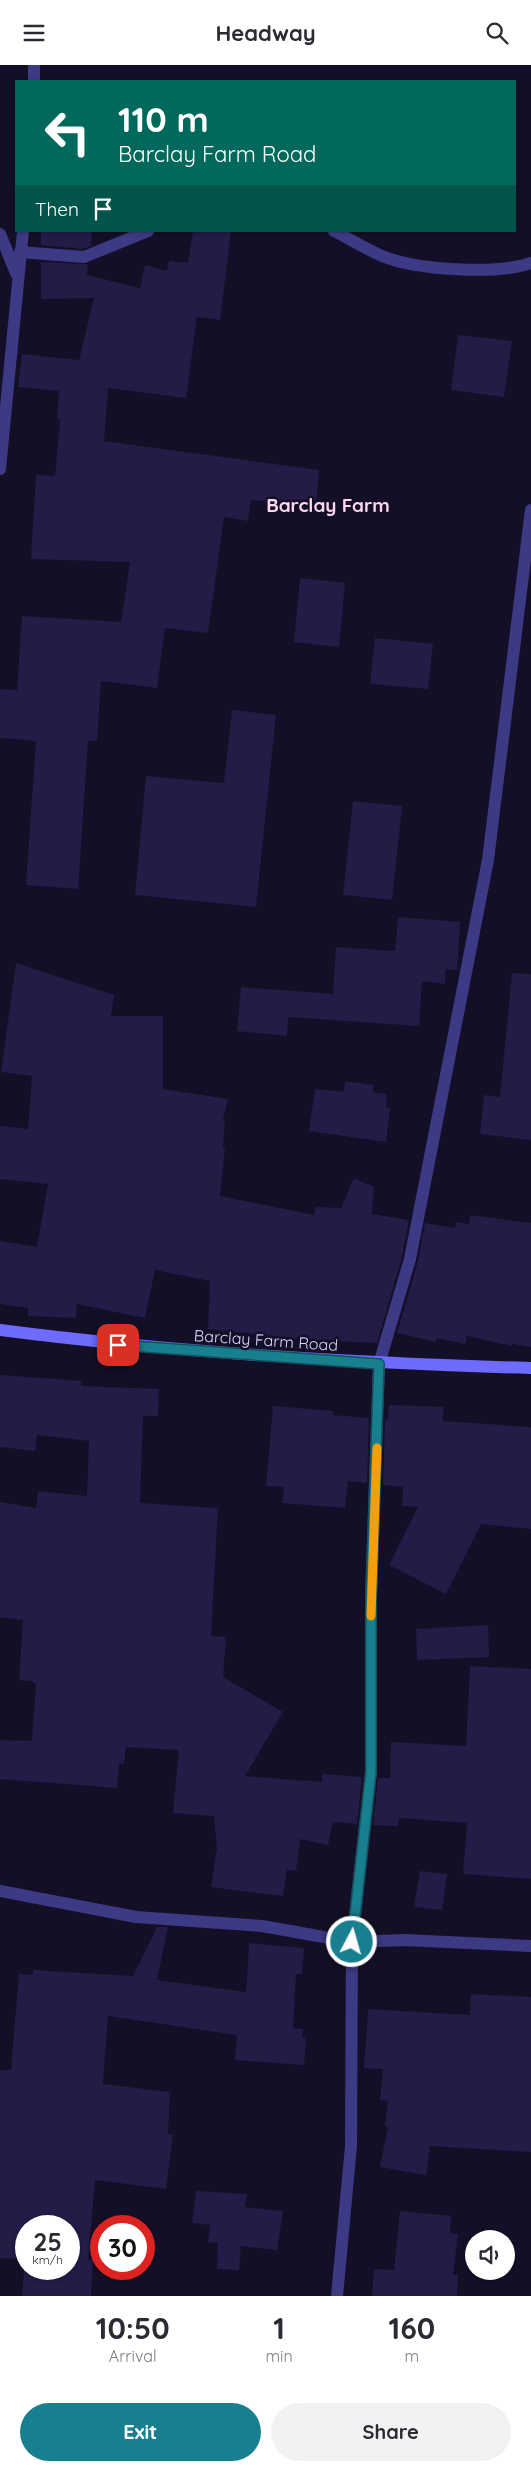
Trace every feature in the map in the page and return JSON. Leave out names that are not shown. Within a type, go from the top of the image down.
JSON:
[{"type":"street","points":[[34,65],[34,80]]},
{"type":"street","points":[[0,469],[17,275],[23,232]]},
{"type":"street","points":[[20,252],[84,257],[146,232]]},
{"type":"street","points":[[336,232],[383,257],[443,269],[517,268],[531,263]]},
{"type":"street","points":[[0,233],[17,275]]},
{"type":"street","points":[[337,2296],[350,2146],[352,1942],[371,1772],[371,1597],[379,1364],[410,1259],[488,860],[531,510]]},
{"type":"street","name":"Barclay Farm Road","points":[[0,1330],[118,1345],[379,1364],[531,1368]]},
{"type":"street","points":[[0,1891],[136,1917],[262,1926],[352,1942],[405,1940],[531,1946]]},
{"type":"building","points":[[41,232],[92,232],[91,246],[83,249],[41,245]]},
{"type":"building","points":[[193,232],[231,232],[220,320],[197,317],[186,398],[108,388],[104,441],[319,470],[316,507],[251,500],[248,521],[224,517],[208,633],[165,628],[157,688],[101,681],[97,741],[88,741],[78,889],[26,885],[36,741],[0,738],[0,689],[17,690],[22,616],[121,622],[130,562],[31,559],[36,475],[55,476],[60,419],[57,419],[59,391],[18,387],[22,354],[79,360],[94,298],[41,299],[41,262],[88,264],[87,275],[140,288],[145,265],[167,271],[169,261],[188,263]]},
{"type":"building","points":[[458,335],[512,341],[504,397],[451,390]]},
{"type":"building","points":[[300,578],[345,583],[339,647],[294,642]]},
{"type":"building","points":[[375,638],[433,644],[428,689],[370,684]]},
{"type":"building","points":[[232,710],[276,715],[256,907],[135,895],[146,776],[224,783]]},
{"type":"building","points":[[353,801],[402,806],[392,900],[343,895]]},
{"type":"building","points":[[398,917],[460,922],[457,970],[446,969],[445,984],[422,981],[419,1026],[288,1017],[287,1036],[237,1031],[241,987],[333,994],[336,947],[395,951]]},
{"type":"building","points":[[16,963],[114,995],[111,1016],[163,1016],[163,1089],[228,1099],[223,1120],[225,1121],[223,1148],[225,1148],[220,1196],[314,1215],[315,1207],[341,1208],[354,1178],[374,1187],[372,1214],[409,1220],[402,1257],[377,1343],[310,1340],[208,1329],[210,1281],[155,1270],[145,1318],[77,1304],[76,1318],[28,1316],[28,1308],[0,1304],[0,1241],[37,1247],[48,1184],[0,1179],[0,1126],[28,1129],[32,1076],[1,1072]]},
{"type":"building","points":[[512,973],[531,974],[531,1140],[480,1134],[484,1095],[500,1097]]},
{"type":"building","points":[[345,1081],[374,1085],[373,1092],[387,1094],[386,1107],[390,1108],[386,1142],[309,1131],[315,1089],[344,1092]]},
{"type":"building","points":[[470,1215],[531,1223],[531,1347],[512,1344],[512,1346],[467,1336],[465,1344],[437,1338],[436,1342],[397,1333],[418,1261],[425,1223],[455,1228],[456,1222],[469,1224]]},
{"type":"building","points":[[0,1375],[81,1381],[81,1386],[159,1389],[158,1416],[143,1416],[140,1503],[218,1508],[211,1636],[226,1637],[223,1677],[283,1712],[245,1776],[322,1782],[322,1774],[362,1777],[357,1824],[333,1822],[328,1845],[300,1839],[296,1871],[287,1870],[283,1896],[211,1887],[217,1848],[214,1816],[173,1813],[179,1750],[126,1747],[124,1764],[119,1763],[117,1788],[0,1779],[0,1740],[32,1741],[36,1684],[33,1681],[19,1680],[23,1620],[0,1617],[0,1502],[36,1508],[38,1491],[87,1496],[89,1441],[37,1435],[35,1451],[0,1447]]},
{"type":"building","points":[[389,1405],[444,1407],[442,1421],[531,1427],[531,1529],[481,1524],[446,1594],[389,1565],[418,1507],[402,1506],[403,1487],[383,1485],[385,1419],[388,1420]]},
{"type":"building","points":[[273,1406],[334,1411],[333,1415],[369,1418],[367,1483],[348,1481],[345,1508],[282,1503],[284,1487],[266,1486]]},
{"type":"building","points":[[488,1625],[489,1657],[417,1660],[416,1629]]},
{"type":"building","points":[[470,1666],[531,1669],[531,1879],[463,1874],[467,1823],[399,1818],[398,1826],[373,1825],[378,1778],[390,1778],[391,1742],[466,1746]]},
{"type":"building","points":[[420,1871],[447,1874],[442,1910],[414,1907]]},
{"type":"building","points":[[157,1927],[168,1927],[157,1980],[246,1992],[249,1943],[304,1948],[302,1974],[296,1974],[293,2028],[303,2029],[302,2037],[306,2037],[304,2065],[235,2060],[237,2035],[108,2016],[103,2084],[170,2092],[168,2134],[173,2134],[166,2189],[95,2180],[92,2215],[90,2215],[88,2259],[90,2259],[90,2280],[92,2280],[91,2296],[22,2296],[23,2280],[80,2280],[80,2215],[15,2215],[15,2259],[0,2258],[0,2070],[11,2070],[19,1974],[33,1975],[33,1970],[133,1976]]},
{"type":"building","points":[[471,1994],[531,1997],[531,2152],[430,2146],[426,2175],[380,2167],[388,2127],[385,2126],[388,2101],[380,2100],[383,2069],[364,2068],[368,2009],[470,2015]]},
{"type":"building","points":[[196,2191],[247,2194],[245,2207],[283,2211],[277,2250],[241,2246],[239,2270],[217,2269],[218,2243],[208,2242],[210,2225],[192,2223]]},
{"type":"building","points":[[400,2211],[451,2216],[450,2233],[458,2234],[453,2275],[458,2275],[457,2296],[372,2296],[374,2269],[394,2270]]},
{"type":"slow traffic","points":[[371,1616],[377,1448]]},
{"type":"district","name":"Barclay Farm","points":[[328,505]]},
{"type":"route","points":[[118,1345],[379,1364],[371,1597],[371,1772],[352,1942]]}]
